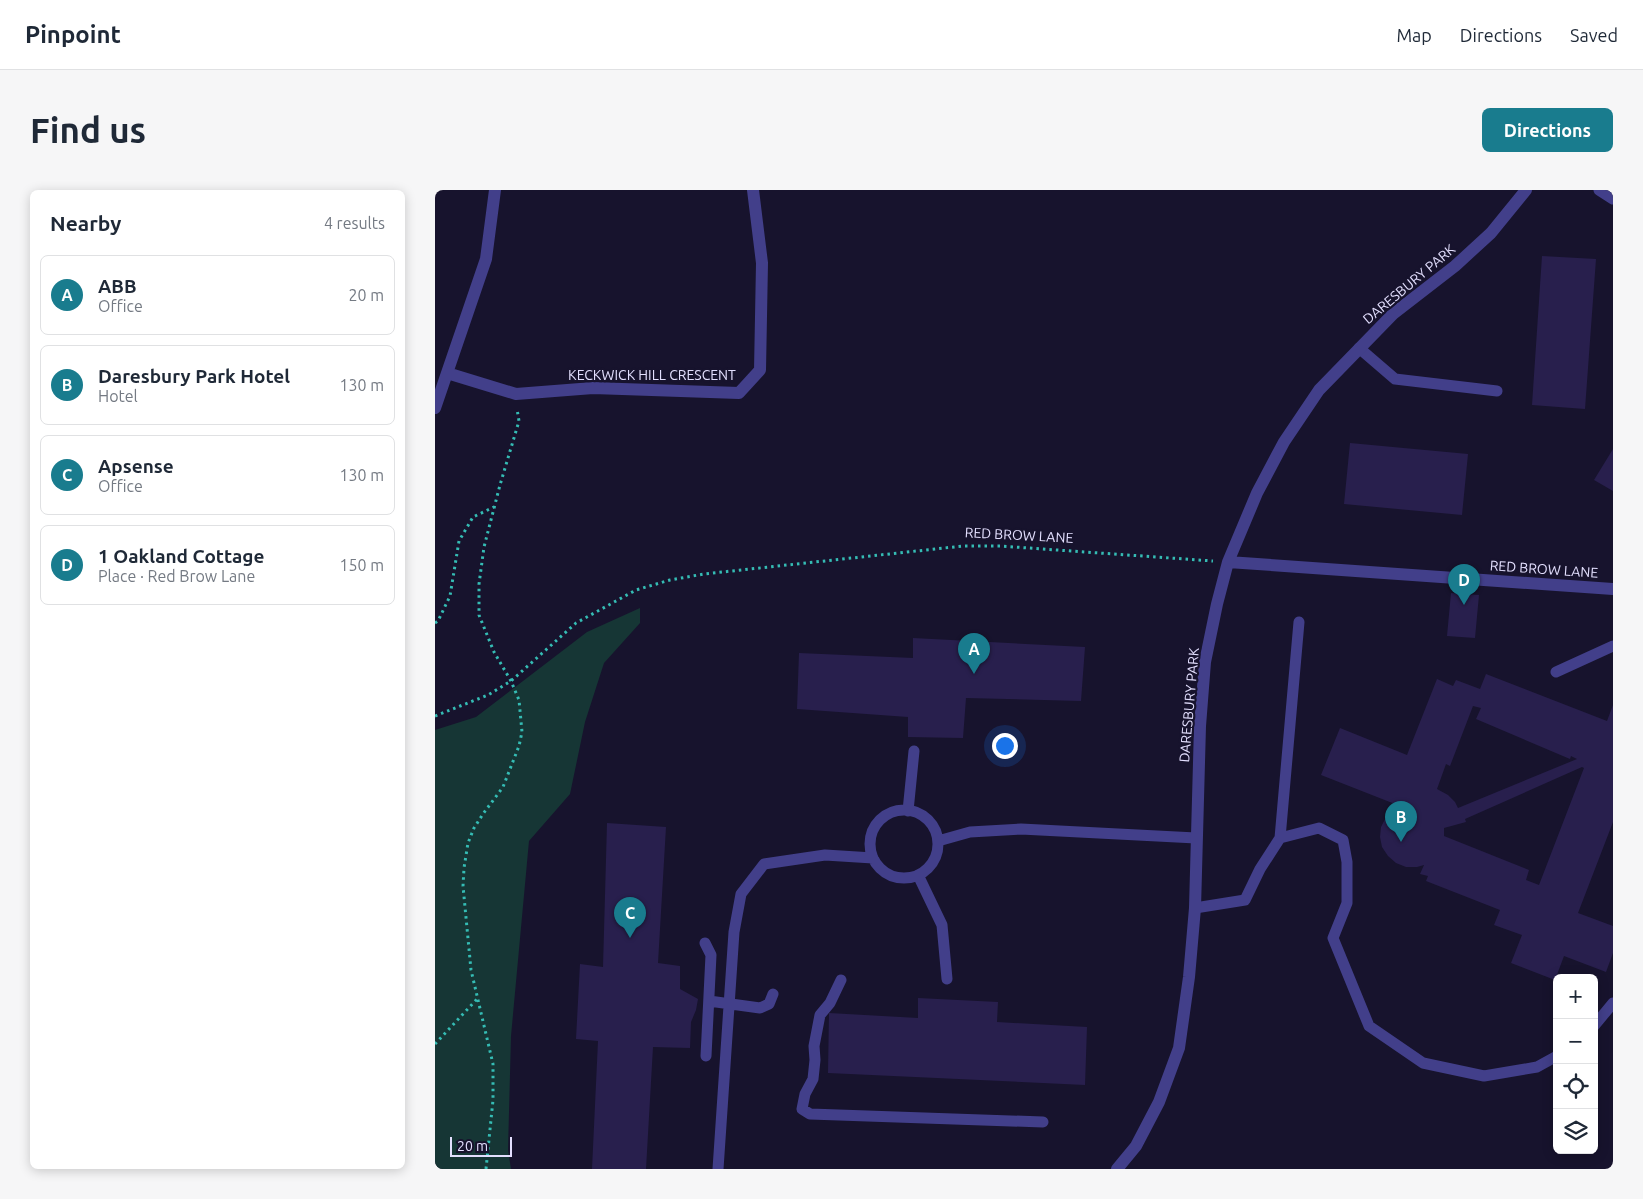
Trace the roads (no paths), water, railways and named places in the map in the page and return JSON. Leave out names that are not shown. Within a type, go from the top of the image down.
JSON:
[{"type":"street","points":[[435,408],[486,259],[495,190]]},
{"type":"street","name":"KECKWICK HILL CRESCENT","points":[[447,373],[516,394],[593,388],[739,393],[761,370],[762,263],[753,190]]},
{"type":"street","name":"DARESBURY PARK","points":[[1117,1169],[1136,1146],[1159,1102],[1179,1048],[1189,977],[1195,908],[1200,726],[1205,662],[1228,562],[1257,493],[1284,442],[1319,390],[1393,314],[1455,266],[1491,233],[1526,190]]},
{"type":"street","name":"RED BROW LANE","points":[[1228,562],[1613,589]]},
{"type":"lane","points":[[1599,190],[1613,199]]},
{"type":"lane","points":[[1359,348],[1395,379],[1497,391]]},
{"type":"lane","points":[[1195,908],[1245,900],[1260,869],[1280,838],[1299,622]]},
{"type":"lane","points":[[1556,672],[1613,646]]},
{"type":"lane","points":[[908,811],[914,751]]},
{"type":"lane","points":[[898,811],[908,811],[919,814],[929,821],[935,830],[938,841],[938,851],[934,861],[927,870],[908,878],[892,875],[879,867],[873,858],[871,848],[874,828],[880,820],[898,811]]},
{"type":"lane","points":[[1280,838],[1319,828],[1343,840],[1347,862],[1347,903],[1333,938],[1369,1026],[1423,1063],[1484,1076],[1537,1067],[1553,1058]]},
{"type":"lane","points":[[938,841],[970,832],[1021,829],[1197,838]]},
{"type":"lane","points":[[717,1169],[734,932],[741,894],[764,864],[825,855],[873,858]]},
{"type":"lane","points":[[918,875],[942,925],[947,979]]},
{"type":"lane","points":[[705,943],[711,955],[706,1056]]},
{"type":"lane","points":[[841,980],[830,1004],[820,1015],[814,1046],[813,1079],[805,1094],[802,1109],[810,1114],[1043,1122]]},
{"type":"lane","points":[[709,1001],[760,1008],[769,1004],[773,994]]},
{"type":"lane","points":[[1598,1021],[1613,1003]]},
{"type":"place","name":"1 Oakland Cottage","points":[[1464,605]]},
{"type":"place","name":"ABB","points":[[974,674]]},
{"type":"place","name":"Daresbury Park Hotel","points":[[1401,842]]},
{"type":"place","name":"Apsense","points":[[630,938]]}]
